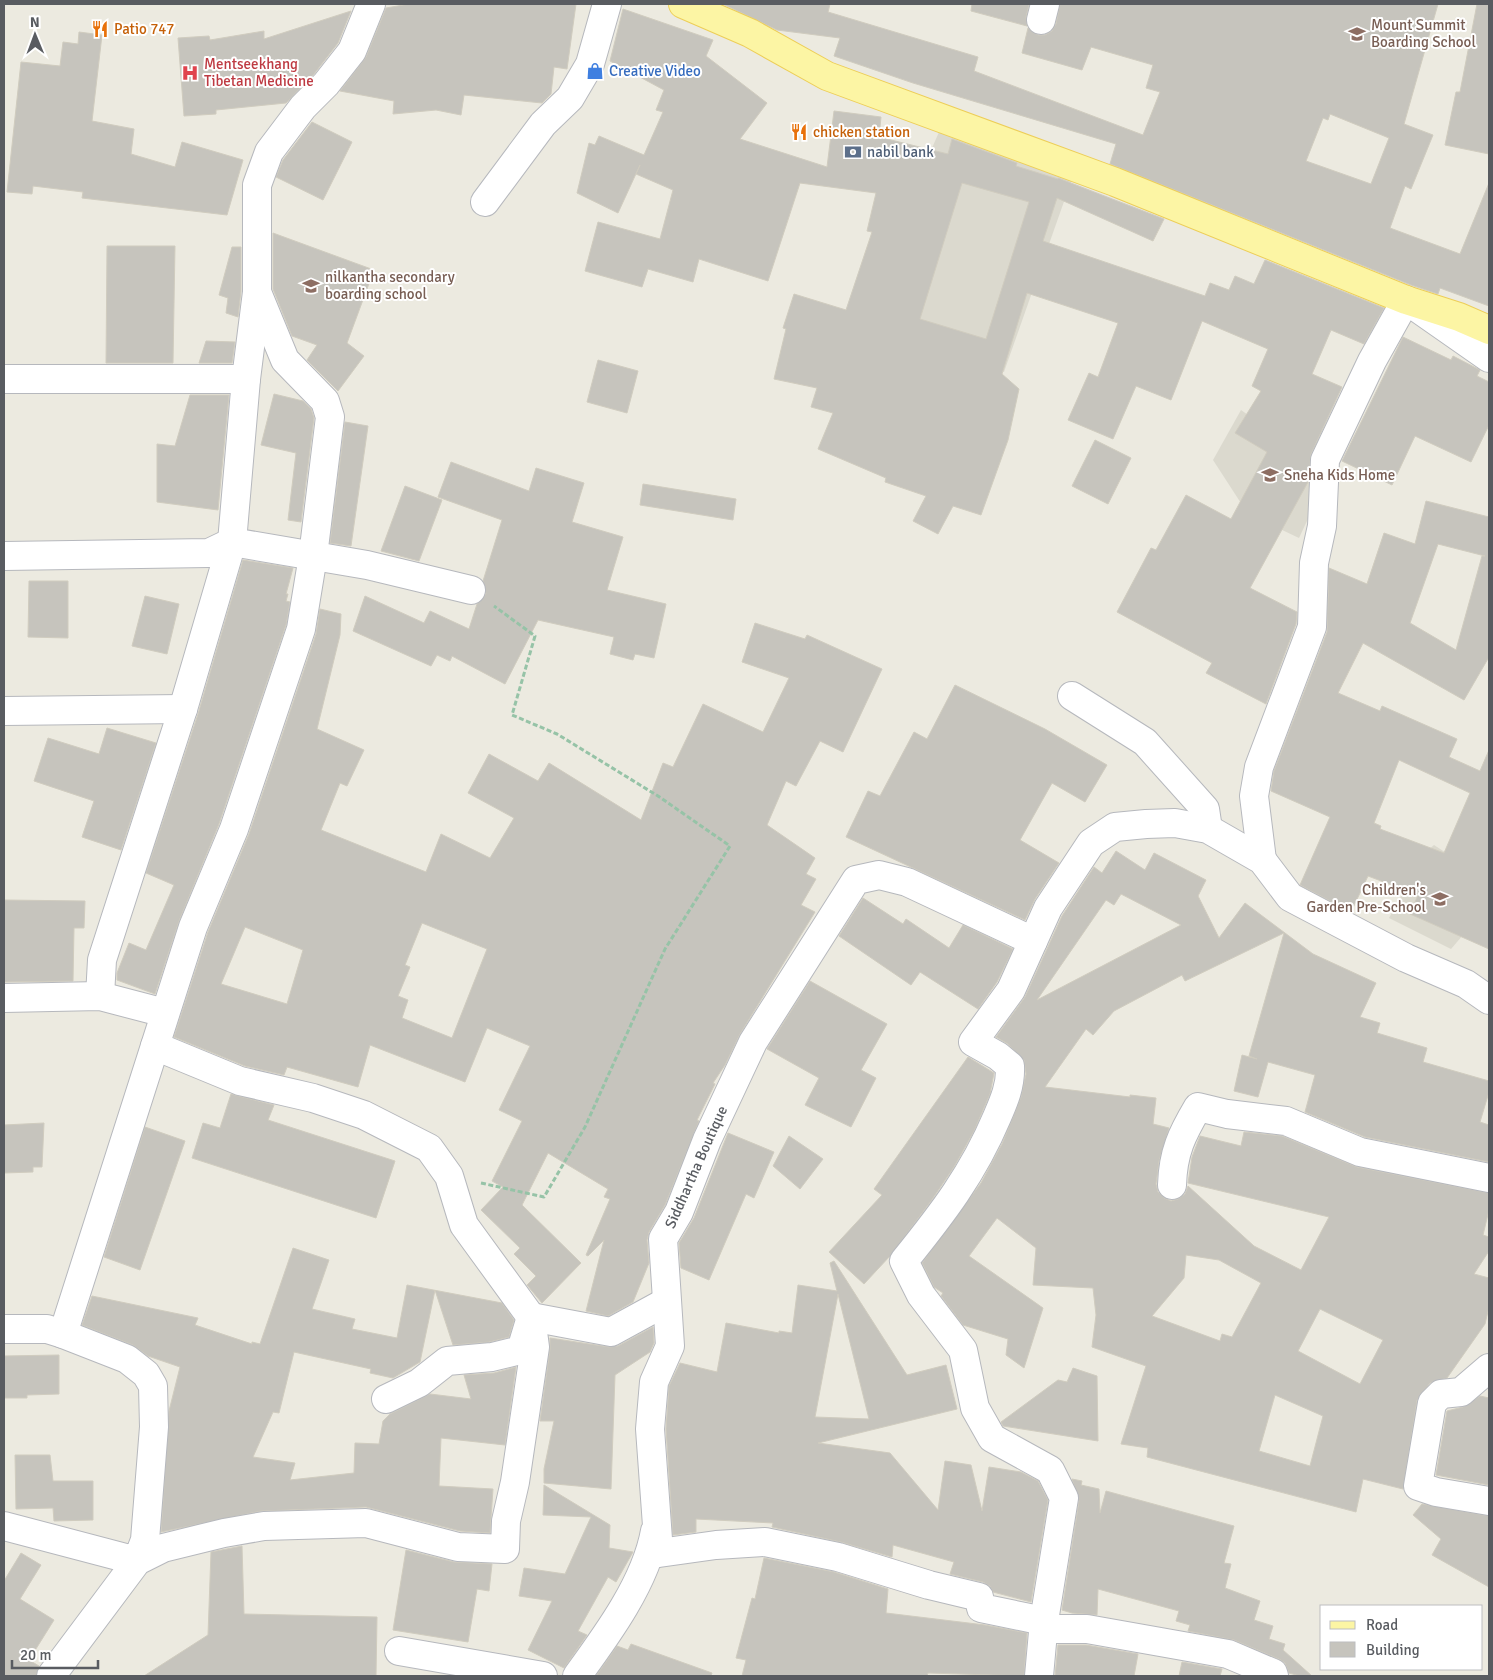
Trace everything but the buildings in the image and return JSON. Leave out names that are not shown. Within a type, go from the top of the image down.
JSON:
[{"type":"main road","points":[[683,4],[750,34],[827,76],[1115,182],[1406,300],[1459,317],[1489,330]]},
{"type":"street","points":[[100,996],[102,960],[183,709],[232,542],[246,379],[257,292],[257,185],[268,152],[302,108],[326,84],[352,51],[372,4]]},
{"type":"street","points":[[486,202],[543,124],[570,98],[590,64],[607,4]]},
{"type":"street","points":[[63,1334],[193,927],[234,829],[301,629],[313,556],[330,417],[325,401],[285,360],[257,292]]},
{"type":"street","points":[[1262,860],[1254,796],[1259,767],[1312,627],[1314,563],[1322,526],[1325,460],[1372,361],[1406,300],[1489,358]]},
{"type":"street","points":[[4,379],[246,379]]},
{"type":"street","points":[[4,556],[209,553],[232,542],[367,565],[471,590]]},
{"type":"street","points":[[1072,696],[1145,742],[1205,808],[1208,830]]},
{"type":"street","points":[[4,711],[183,709]]},
{"type":"street","points":[[1039,1676],[1044,1622],[1064,1498],[1050,1470],[992,1438],[975,1408],[963,1350],[921,1295],[904,1261],[946,1208],[982,1153],[1007,1092],[1010,1066],[973,1042],[1011,990],[1048,908],[1091,843],[1115,827],[1175,823],[1208,830],[1262,860],[1290,896],[1406,958],[1466,984],[1488,999]]},
{"type":"street","name":"Siddhartha Boutique","points":[[658,1514],[650,1429],[654,1382],[670,1346],[663,1239],[679,1212],[707,1140],[753,1042],[856,880],[879,875],[907,882],[1033,941]]},
{"type":"street","points":[[4,998],[100,996],[165,1013]]},
{"type":"street","points":[[4,1526],[137,1561],[163,1548],[224,1532],[264,1526],[366,1523],[458,1548],[505,1549],[506,1521],[515,1482],[535,1347],[531,1317],[464,1225],[449,1176],[429,1148],[364,1116],[313,1098],[240,1082],[154,1046]]},
{"type":"street","points":[[1172,1185],[1173,1167],[1179,1140],[1198,1107],[1227,1114],[1286,1121],[1360,1152],[1489,1178]]},
{"type":"street","points":[[531,1317],[612,1332],[666,1302]]},
{"type":"street","points":[[386,1399],[419,1384],[447,1361],[492,1357],[521,1350],[531,1317]]},
{"type":"street","points":[[4,1329],[47,1329],[63,1334],[127,1359],[146,1374],[153,1386],[154,1427],[144,1540],[137,1561],[51,1676]]},
{"type":"street","points":[[1489,1368],[1461,1392],[1441,1394],[1432,1403],[1418,1486],[1436,1492],[1489,1501]]},
{"type":"street","points":[[658,1514],[659,1552],[716,1545],[765,1542],[838,1557],[929,1585],[979,1597],[982,1608],[1044,1622],[1053,1629],[1087,1629],[1228,1654],[1273,1673],[1274,1676]]},
{"type":"street","points":[[577,1676],[616,1622],[652,1549],[658,1514]]},
{"type":"street","points":[[399,1651],[543,1676]]},
{"type":"path","points":[[449,1176],[544,1197],[585,1127],[664,949],[730,846],[658,796],[557,734],[512,715],[535,636],[471,590]]},
{"type":"shaded area","points":[[942,125],[1073,176],[1004,372],[907,343],[929,155]]},
{"type":"shaded area","name":"Sneha Kids Home","points":[[1241,410],[1313,461],[1322,489],[1299,538],[1248,514],[1213,460]]},
{"type":"shaded area","name":"Children's Garden Pre-School","points":[[1434,845],[1486,879],[1469,928],[1451,949],[1389,918],[1426,852]]},
{"type":"place","name":"Patio 747","points":[[100,29]]},
{"type":"place","name":"Mount Summit Boarding School","points":[[1357,34]]},
{"type":"place","name":"Creative Video","points":[[595,71]]},
{"type":"place","name":"Mentseekhang Tibetan Medicine","points":[[190,73]]},
{"type":"place","name":"chicken station","points":[[799,132]]},
{"type":"place","name":"nabil bank","points":[[853,152]]},
{"type":"place","name":"nilkantha secondary boarding school","points":[[311,286]]},
{"type":"place","name":"Sneha Kids Home","points":[[1270,475]]},
{"type":"place","name":"Children's Garden Pre-School","points":[[1440,899]]}]
